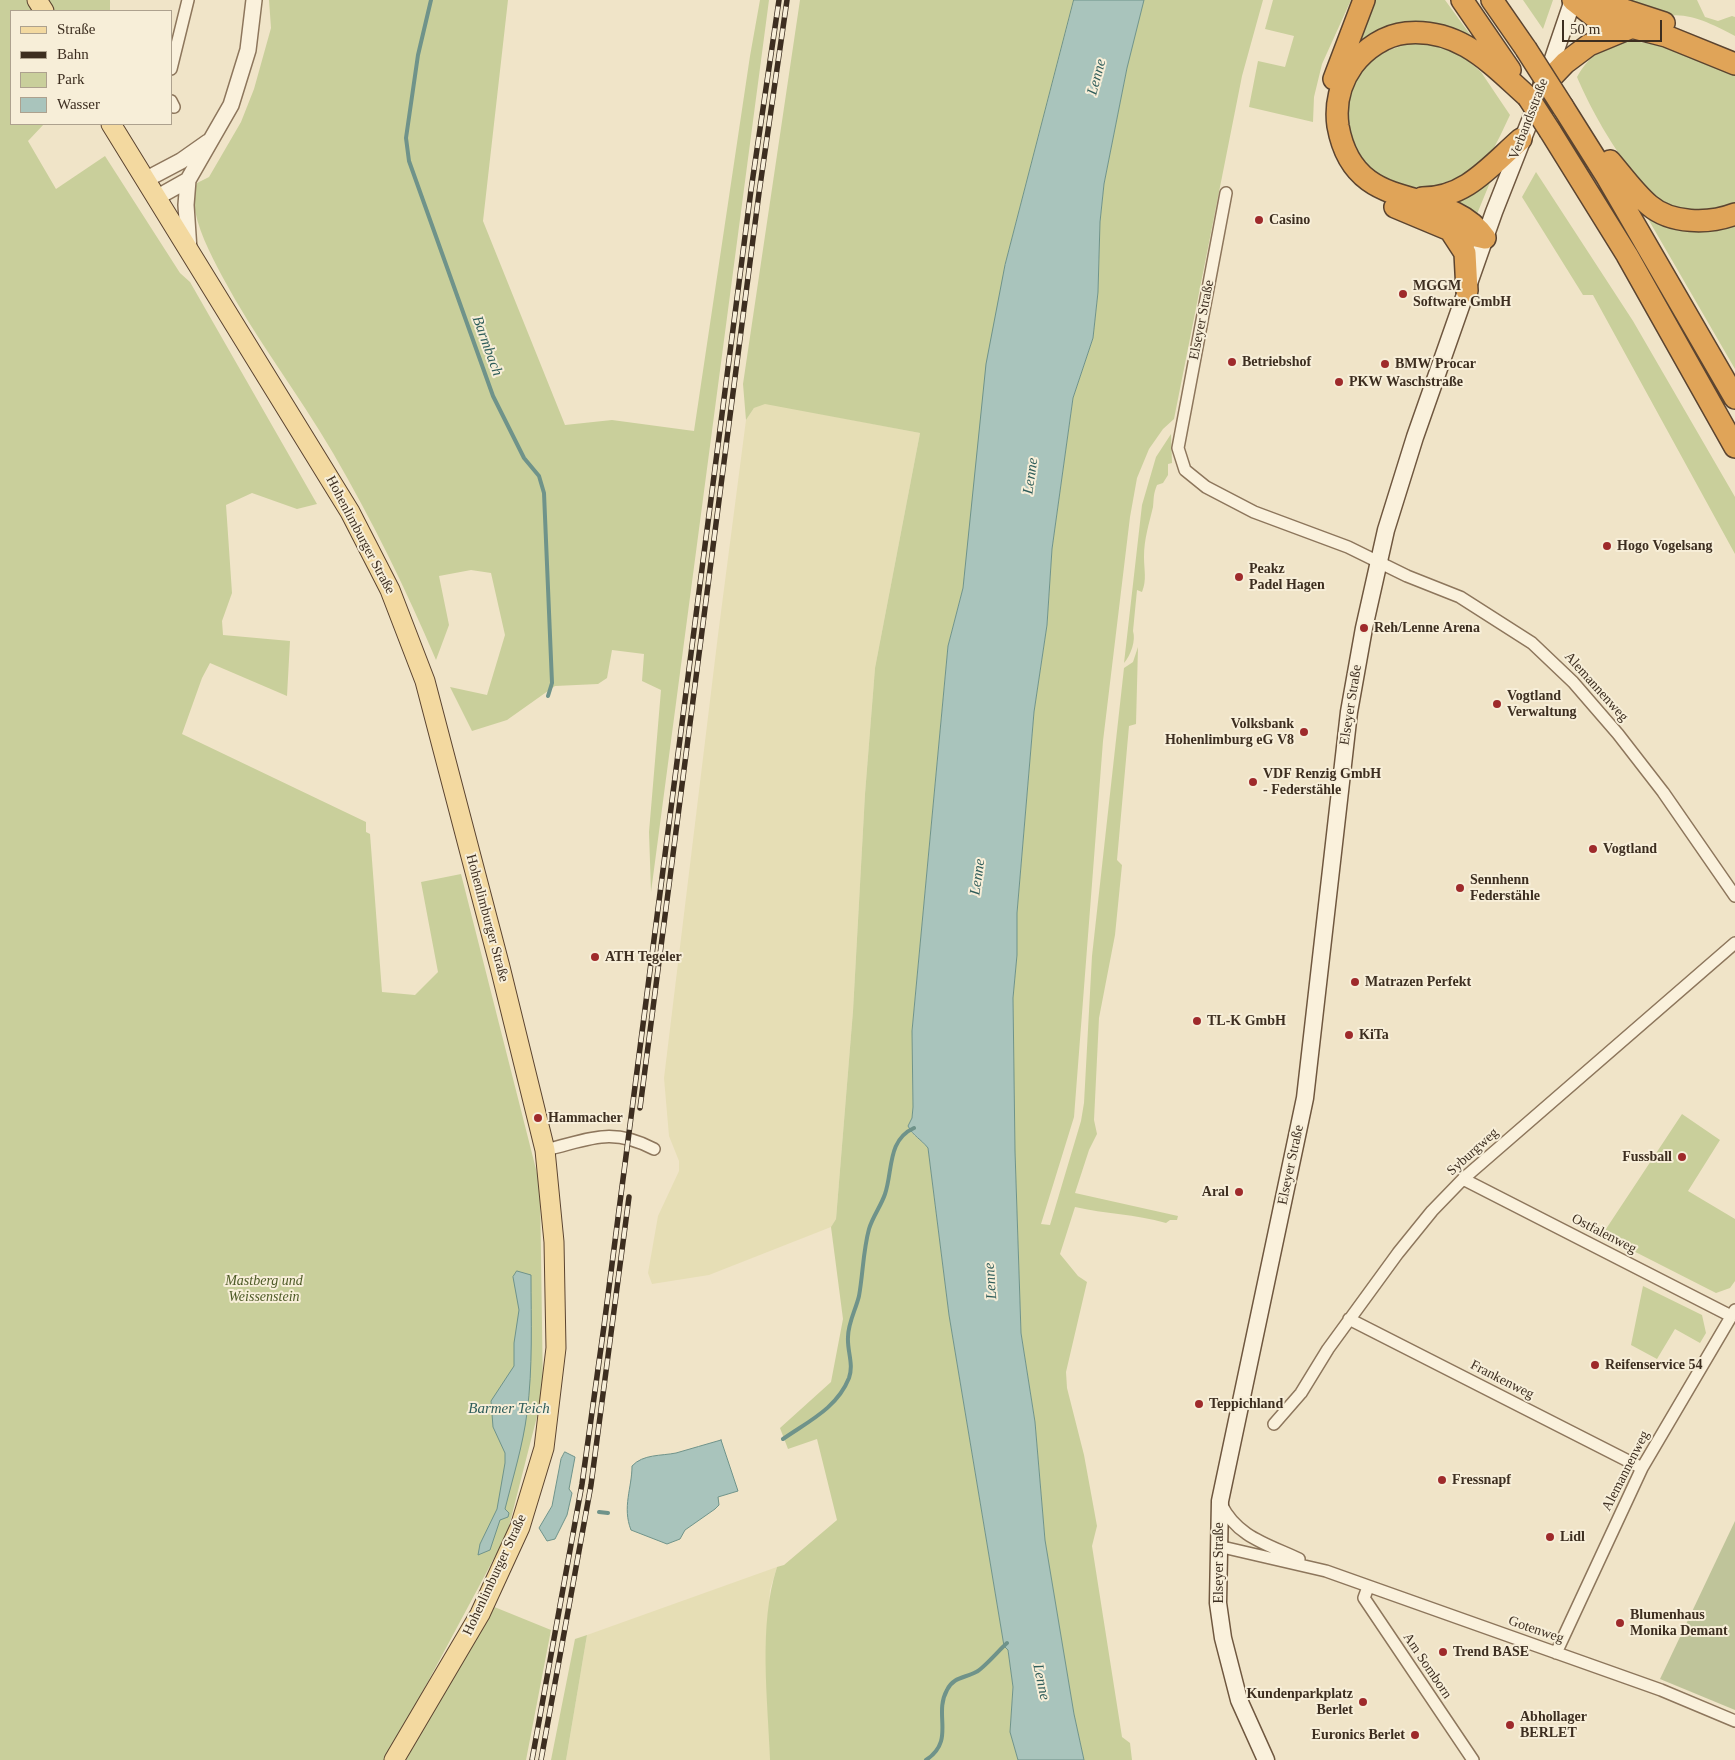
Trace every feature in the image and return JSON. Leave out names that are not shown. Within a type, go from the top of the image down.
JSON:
[{"type":"highway","points":[[1364,0],[1334,80],[1329,100],[1328,131],[1335,154],[1356,182],[1375,197],[1450,230],[1485,238]]},
{"type":"highway","points":[[1462,0],[1513,79]]},
{"type":"highway","points":[[1492,0],[1563,107],[1621,201],[1735,398]]},
{"type":"highway","points":[[1573,0],[1596,18],[1666,36],[1735,64]]},
{"type":"highway","points":[[1578,0],[1600,1],[1698,33],[1735,48]]},
{"type":"highway","points":[[1536,91],[1565,63],[1589,45],[1630,28]]},
{"type":"highway","points":[[1485,238],[1473,223],[1454,211],[1405,198],[1379,187],[1366,178],[1347,155],[1342,142],[1336,112],[1338,99],[1343,83],[1352,66],[1365,51],[1383,39],[1404,33],[1426,32],[1451,37],[1488,60],[1513,79],[1536,91],[1550,131],[1636,271],[1735,448]]},
{"type":"highway","points":[[1563,107],[1650,206],[1678,219],[1697,221],[1723,218],[1735,214]]},
{"type":"highway","points":[[1405,198],[1440,198],[1461,190],[1521,139]]},
{"type":"highway","points":[[1450,230],[1466,253],[1467,291]]},
{"type":"main road","name":"Verbandsstraße","points":[[1485,238],[1521,139],[1536,91],[1573,0]]},
{"type":"main road","name":"Hohenlimburger Straße","points":[[112,125],[350,512],[390,590],[427,691],[503,976],[545,1150],[554,1242],[556,1348],[544,1448],[520,1527],[480,1614],[394,1760]]},
{"type":"main road","name":"Elseyer Straße","points":[[1266,1760],[1239,1700],[1223,1640],[1218,1604],[1220,1501],[1305,1098],[1346,728],[1364,628],[1386,530],[1415,437],[1485,238]]},
{"type":"street","points":[[172,65],[188,0]]},
{"type":"street","points":[[189,250],[186,205],[188,180],[231,105],[239,86],[248,50],[254,0]]},
{"type":"street","points":[[145,180],[181,161],[212,139]]},
{"type":"street","points":[[156,198],[188,180]]},
{"type":"street","name":"Elseyer Straße","points":[[1226,193],[1178,448],[1180,461],[1185,470],[1195,480],[1222,496],[1254,512],[1348,547],[1379,562]]},
{"type":"street","name":"Alemannenweg","points":[[1379,562],[1407,576],[1460,597],[1513,630],[1553,661],[1624,742],[1663,792],[1735,896]]},
{"type":"street","name":"Syburgweg","points":[[1274,1424],[1301,1393],[1350,1319],[1426,1218],[1463,1179],[1735,943]]},
{"type":"street","points":[[545,1150],[605,1135],[630,1137],[654,1149]]},
{"type":"street","name":"Ostfalenweg","points":[[1463,1179],[1733,1313]]},
{"type":"street","name":"Alemannenweg","points":[[1556,1654],[1642,1468],[1733,1313]]},
{"type":"street","name":"Frankenweg","points":[[1350,1319],[1642,1468]]},
{"type":"street","name":"Gotenweg","points":[[1220,1501],[1229,1520],[1241,1531],[1260,1542],[1326,1571],[1662,1690],[1735,1721]]},
{"type":"street","name":"Gotenweg","points":[[1218,1546],[1326,1571]]},
{"type":"street","name":"Am Somborn","points":[[1368,1586],[1364,1598],[1472,1760]]},
{"type":"shaded area","points":[[765,403],[920,433],[875,668],[865,794],[853,1011],[836,1219],[831,1227],[709,1275],[652,1284],[648,1273],[658,1216],[679,1171],[679,1161],[669,1136],[664,1078],[718,635],[746,420],[754,408]]},
{"type":"shaded area","points":[[777,1567],[770,1590],[767,1636],[770,1760],[566,1760],[587,1635]]},
{"type":"green space","name":"Mastberg und Weissenstein","points":[[0,0],[110,0],[110,10],[10,10],[10,125],[43,125],[28,141],[56,189],[105,156],[180,273],[190,282],[317,504],[297,509],[252,493],[226,505],[232,593],[222,621],[223,635],[290,641],[287,696],[210,663],[202,678],[182,734],[366,822],[366,832],[370,834],[382,992],[415,995],[438,972],[421,882],[461,874],[540,1185],[543,1393],[507,1534],[386,1760],[0,1760]]},
{"type":"green space","points":[[269,0],[508,0],[483,221],[565,425],[612,420],[694,431],[750,56],[760,0],[769,0],[651,892],[649,832],[661,690],[642,681],[644,654],[612,650],[607,678],[598,684],[555,686],[507,720],[472,731],[450,687],[487,695],[505,635],[491,573],[471,570],[439,576],[449,625],[436,660],[388,555],[347,478],[320,431],[235,299],[204,240],[195,211],[194,197],[197,183],[209,177],[241,122],[254,89],[271,28]]},
{"type":"green space","points":[[800,0],[1074,0],[1005,265],[963,588],[948,646],[912,1031],[913,1107],[912,1118],[908,1126],[928,1148],[949,1315],[1004,1646],[1008,1650],[1013,1687],[1010,1732],[1018,1760],[770,1760],[766,1688],[766,1638],[771,1590],[777,1567],[784,1565],[837,1520],[817,1439],[788,1449],[780,1428],[831,1382],[843,1319],[831,1227],[836,1219],[853,1011],[865,794],[875,668],[920,433],[765,404],[754,408],[746,420],[743,384]]},
{"type":"green space","points":[[1144,0],[1263,0],[1242,76],[1174,419],[1163,429],[1149,449],[1137,478],[1130,517],[1103,741],[1074,1117],[1041,1224],[1050,1225],[1081,1121],[1084,1103],[1092,956],[1124,668],[1133,662],[1138,647],[1136,724],[1129,726],[1117,860],[1122,865],[1115,935],[1099,1018],[1094,1120],[1097,1134],[1089,1150],[1075,1193],[1178,1216],[1177,1220],[1170,1220],[1166,1223],[1075,1207],[1060,1254],[1078,1276],[1087,1282],[1066,1372],[1067,1388],[1084,1455],[1097,1526],[1092,1546],[1122,1737],[1130,1743],[1132,1760],[1084,1760],[1074,1714],[1045,1540],[1035,1422],[1021,1333],[1015,1151],[1013,998],[1017,955],[1017,913],[1034,712],[1047,625],[1052,549],[1073,398],[1093,338],[1098,292],[1100,222],[1104,184],[1127,68]]},
{"type":"green space","points":[[1273,0],[1351,0],[1322,64],[1314,97],[1313,122],[1249,107],[1258,61],[1285,67],[1294,36],[1265,29]]},
{"type":"green space","points":[[1370,0],[1445,0],[1480,48],[1431,26],[1352,58]]},
{"type":"green space","points":[[1523,0],[1553,0],[1543,29]]},
{"type":"green space","points":[[1613,0],[1697,0],[1705,17],[1718,21],[1732,16],[1735,17],[1735,36],[1694,18],[1676,15],[1668,16]]},
{"type":"green space","points":[[1625,41],[1652,44],[1682,52],[1735,75],[1735,204],[1700,211],[1678,208],[1647,188],[1618,152],[1594,112],[1577,77],[1587,63],[1597,54]]},
{"type":"green space","points":[[1422,42],[1456,50],[1481,72],[1510,115],[1490,154],[1473,172],[1451,180],[1415,187],[1385,179],[1363,159],[1350,132],[1348,103],[1358,76],[1382,54]]},
{"type":"green space","points":[[1498,163],[1477,214],[1446,202]]},
{"type":"green space","points":[[1536,172],[1633,321],[1735,497],[1735,554],[1593,295],[1583,295],[1522,197]]},
{"type":"green space","points":[[1640,205],[1735,221],[1735,369]]},
{"type":"green space","points":[[1171,434],[1172,463],[1168,464],[1168,475],[1163,483],[1157,485],[1155,491],[1145,544],[1144,583],[1142,592],[1137,590],[1133,643],[1129,656],[1124,663],[1142,505],[1156,457]]},
{"type":"green space","points":[[1682,1114],[1720,1140],[1688,1191],[1735,1219],[1735,1281],[1730,1288],[1716,1293],[1602,1235]]},
{"type":"green space","points":[[1643,1286],[1702,1315],[1706,1333],[1700,1343],[1675,1329],[1657,1359],[1631,1345]]},
{"type":"green space","points":[[1735,1521],[1735,1710],[1660,1679]]},
{"type":"green space","points":[[487,1604],[551,1630],[526,1760],[394,1760]]},
{"type":"green space","points":[[587,1635],[566,1760],[551,1760],[575,1639]]},
{"type":"water","name":"Lenne","points":[[1074,0],[1144,0],[1127,68],[1104,184],[1100,222],[1098,292],[1093,338],[1073,398],[1052,549],[1047,625],[1034,712],[1017,913],[1017,955],[1013,998],[1015,1151],[1021,1333],[1035,1422],[1045,1540],[1074,1714],[1084,1760],[1018,1760],[1010,1732],[1013,1687],[1008,1650],[1004,1646],[949,1315],[928,1148],[908,1126],[912,1118],[913,1107],[912,1031],[948,646],[963,588],[986,364],[1005,265]]},
{"type":"water","name":"Barmer Teich","points":[[517,1271],[531,1275],[531,1361],[527,1413],[505,1509],[509,1513],[508,1517],[500,1520],[490,1550],[478,1555],[480,1544],[497,1509],[505,1463],[505,1453],[493,1427],[491,1401],[514,1366],[514,1343],[519,1310],[513,1277]]},
{"type":"water","points":[[721,1440],[738,1491],[718,1497],[719,1505],[715,1509],[685,1530],[680,1539],[667,1544],[631,1530],[628,1522],[627,1505],[632,1466],[636,1462],[647,1457],[676,1453]]},
{"type":"water","points":[[565,1452],[575,1457],[569,1489],[572,1493],[567,1515],[555,1539],[547,1541],[539,1528],[552,1506],[561,1459]]},
{"type":"waterway","name":"Barmbach","points":[[431,0],[418,55],[406,138],[409,161],[493,396],[524,458],[539,476],[544,493],[552,683],[548,696]]},
{"type":"waterway","points":[[783,1439],[830,1406],[849,1378],[851,1368],[848,1332],[859,1296],[869,1229],[885,1194],[895,1148],[905,1133],[914,1128]]},
{"type":"waterway","points":[[599,1512],[608,1513]]},
{"type":"waterway","points":[[926,1760],[935,1752],[940,1744],[943,1699],[947,1690],[956,1680],[979,1670],[1007,1643]]},
{"type":"railway","points":[[532,1760],[582,1484],[751,190],[779,0]]},
{"type":"railway","points":[[640,1108],[759,193],[787,0]]},
{"type":"railway","points":[[541,1760],[591,1485],[629,1197]]},
{"type":"place","name":"Casino","points":[[1259,220]]},
{"type":"place","name":"MGGM Software GmbH","points":[[1403,294]]},
{"type":"place","name":"Betriebshof","points":[[1232,362]]},
{"type":"place","name":"BMW Procar","points":[[1385,364]]},
{"type":"place","name":"PKW Waschstraße","points":[[1339,382]]},
{"type":"place","name":"Hogo Vogelsang","points":[[1607,546]]},
{"type":"place","name":"Peakz Padel Hagen","points":[[1239,577]]},
{"type":"place","name":"Reh/Lenne Arena","points":[[1364,628]]},
{"type":"place","name":"Vogtland Verwaltung","points":[[1497,704]]},
{"type":"place","name":"Volksbank Hohenlimburg eG V8","points":[[1304,732]]},
{"type":"place","name":"VDF Renzig GmbH - Federstähle","points":[[1253,782]]},
{"type":"place","name":"Vogtland","points":[[1593,849]]},
{"type":"place","name":"Sennhenn Federstähle","points":[[1460,888]]},
{"type":"place","name":"ATH Tegeler","points":[[595,957]]},
{"type":"place","name":"Matrazen Perfekt","points":[[1355,982]]},
{"type":"place","name":"TL-K GmbH","points":[[1197,1021]]},
{"type":"place","name":"KiTa","points":[[1349,1035]]},
{"type":"place","name":"Hammacher","points":[[538,1118]]},
{"type":"place","name":"Fussball","points":[[1682,1157]]},
{"type":"place","name":"Aral","points":[[1239,1192]]},
{"type":"place","name":"Reifenservice 54","points":[[1595,1365]]},
{"type":"place","name":"Teppichland","points":[[1199,1404]]},
{"type":"place","name":"Fressnapf","points":[[1442,1480]]},
{"type":"place","name":"Lidl","points":[[1550,1537]]},
{"type":"place","name":"Blumenhaus Monika Demant","points":[[1620,1623]]},
{"type":"place","name":"Trend BASE","points":[[1443,1652]]},
{"type":"place","name":"Kundenparkplatz Berlet","points":[[1363,1702]]},
{"type":"place","name":"Abhollager BERLET","points":[[1510,1725]]},
{"type":"place","name":"Euronics Berlet","points":[[1415,1735]]}]
